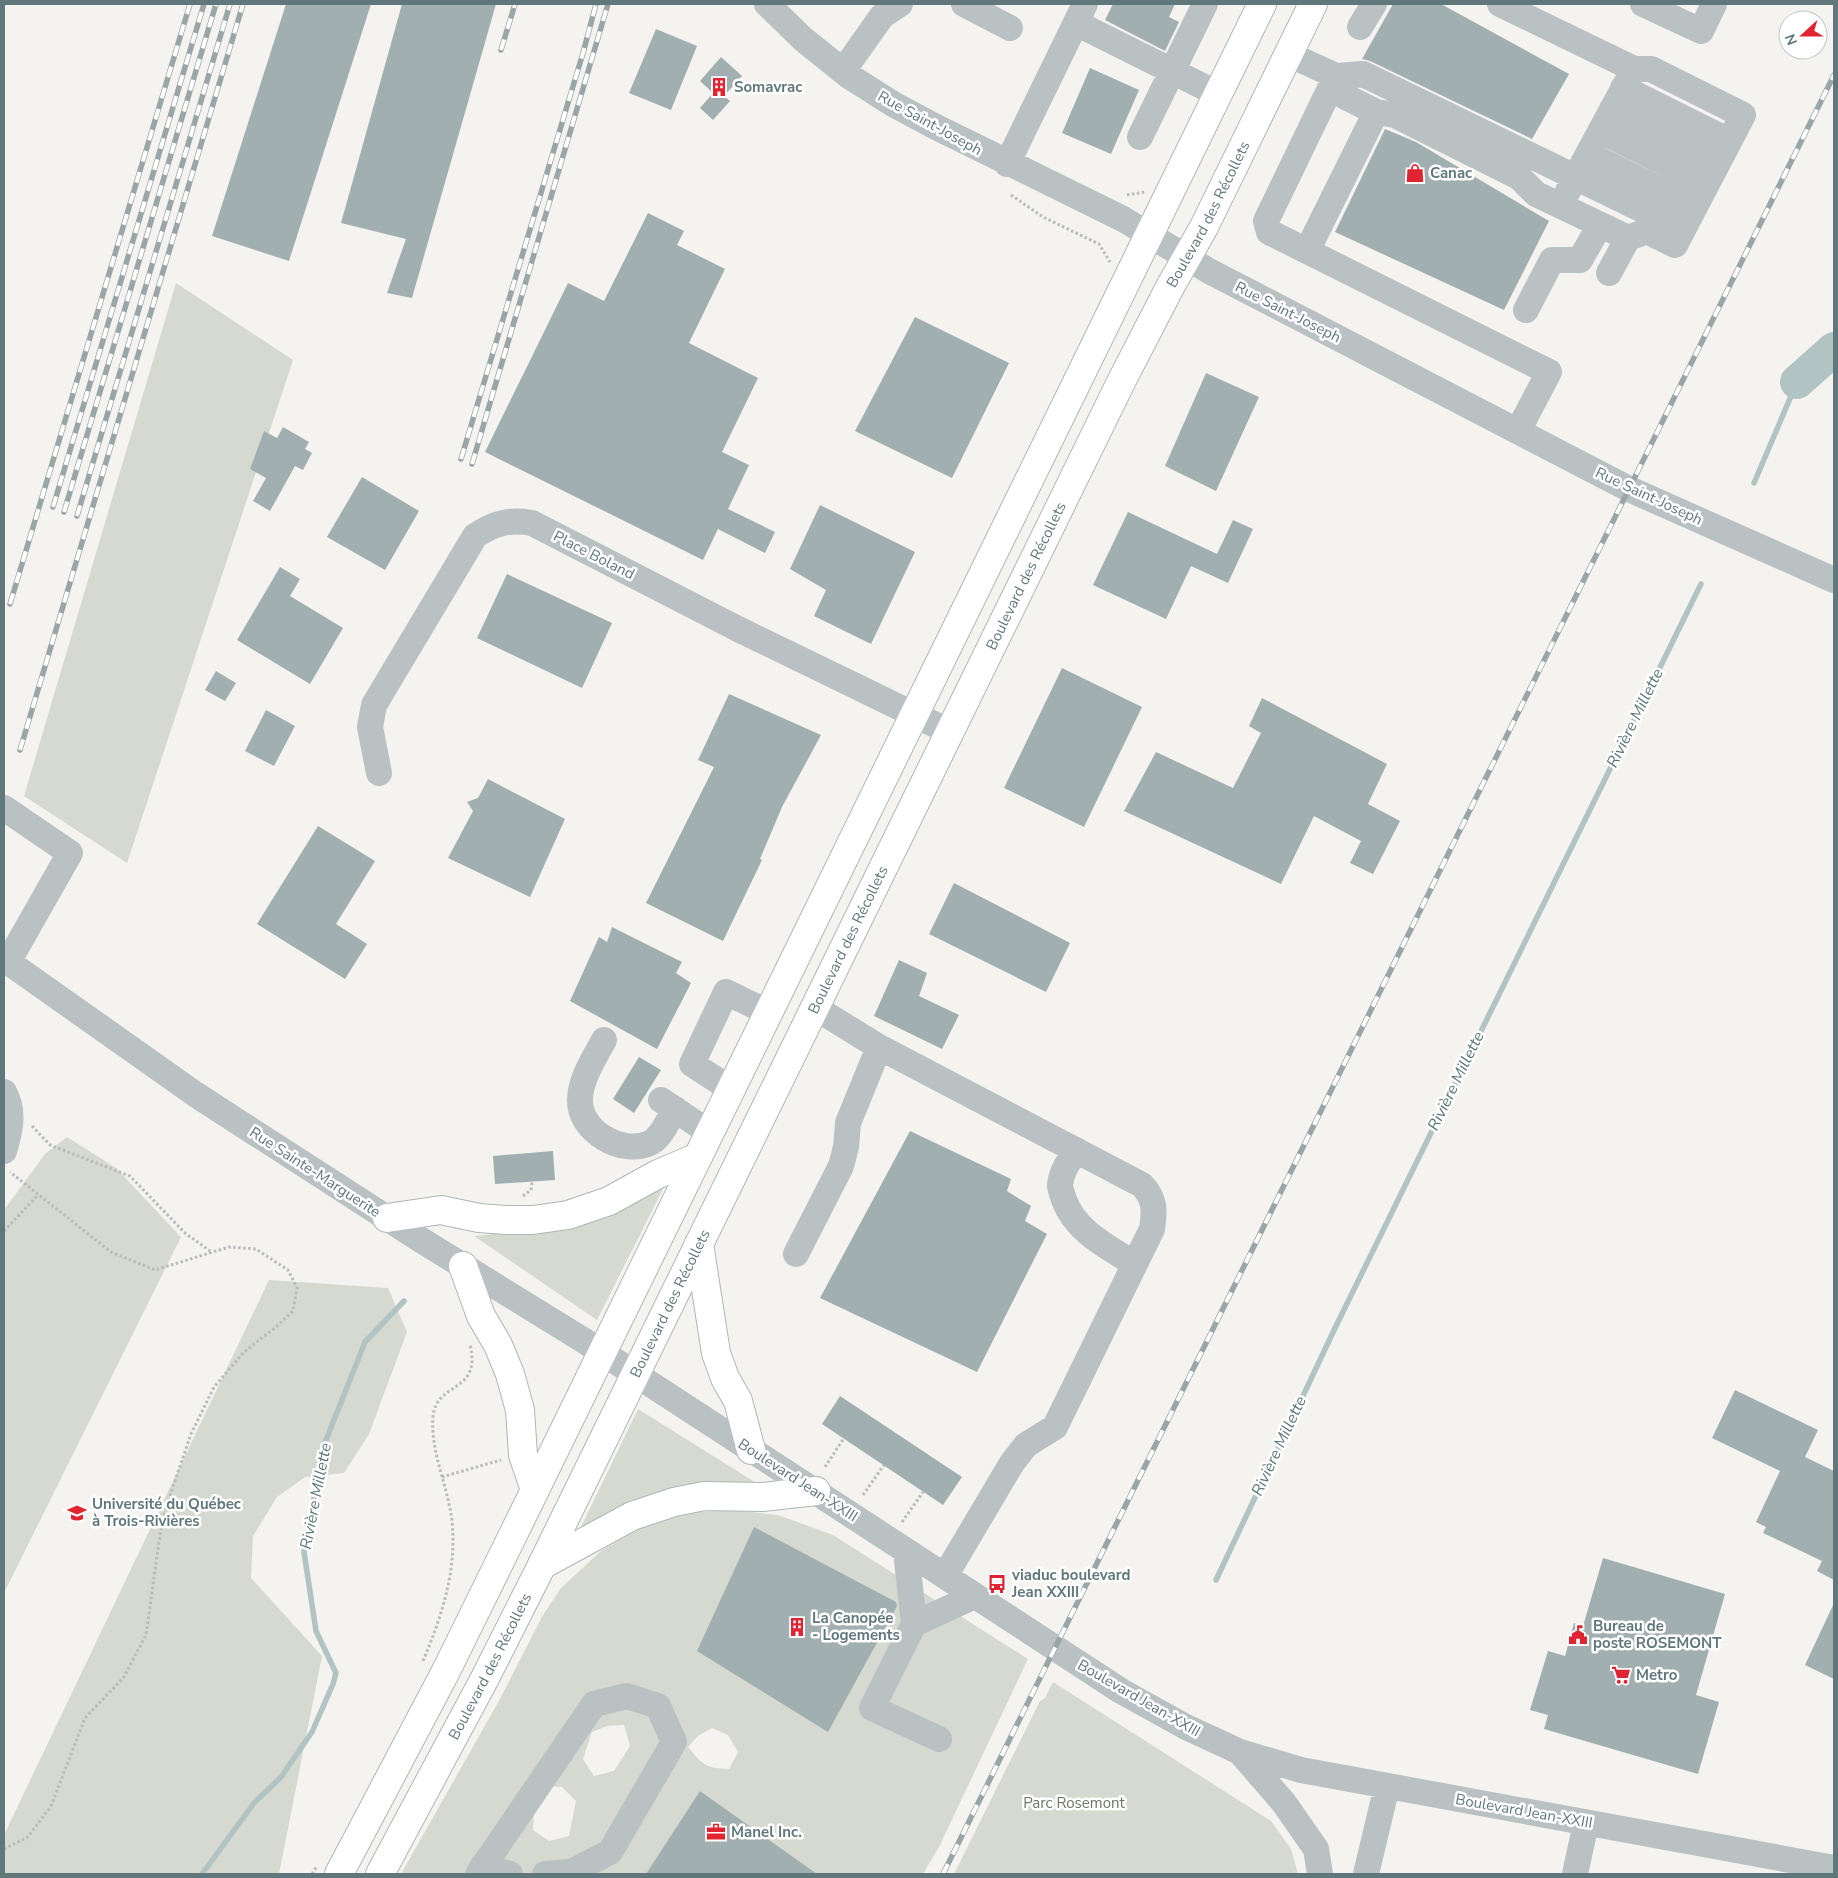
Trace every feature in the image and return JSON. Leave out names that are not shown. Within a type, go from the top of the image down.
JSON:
[{"type":"main road","points":[[330,1866],[446,1671],[1262,4]]},
{"type":"main road","name":"Boulevard des Récollets","points":[[380,1874],[485,1678],[542,1565],[1126,374],[1187,257],[1313,4]]},
{"type":"main road","points":[[387,1218],[441,1210],[479,1218],[513,1220],[568,1215],[609,1201],[658,1174],[704,1145]]},
{"type":"main road","points":[[699,1244],[716,1353],[725,1378],[738,1401],[751,1450]]},
{"type":"main road","points":[[463,1266],[481,1316],[498,1345],[513,1382],[521,1420],[523,1455],[535,1490]]},
{"type":"main road","points":[[542,1565],[632,1516],[674,1502],[704,1496],[762,1497],[820,1479]]},
{"type":"street","name":"Rue Saint-Joseph","points":[[767,4],[803,39],[843,70],[893,104],[1007,164],[1123,219],[1209,271],[1629,489],[1834,580]]},
{"type":"street","points":[[843,70],[882,16],[900,4]]},
{"type":"street","points":[[964,4],[1010,28]]},
{"type":"street","points":[[1140,136],[1205,4]]},
{"type":"street","points":[[1360,27],[1374,4]]},
{"type":"street","points":[[1500,4],[1617,99],[1718,162]]},
{"type":"street","points":[[1643,4],[1701,31],[1714,4]]},
{"type":"street","points":[[1007,164],[1080,13],[1172,71],[1218,94]]},
{"type":"street","points":[[1288,54],[1336,76],[1364,74],[1520,177],[1536,194],[1628,238]]},
{"type":"street","points":[[1560,206],[1617,99],[1651,70],[1743,115],[1675,245],[1647,230],[1628,238],[1609,273]]},
{"type":"street","points":[[1336,76],[1344,96],[1376,112],[1445,127],[1689,218]]},
{"type":"street","points":[[1336,76],[1266,220],[1269,232],[1549,372],[1518,431]]},
{"type":"street","points":[[1307,251],[1376,112]]},
{"type":"street","points":[[1588,154],[1689,218]]},
{"type":"street","points":[[1526,310],[1552,260],[1580,260],[1600,225]]},
{"type":"street","name":"Place Boland","points":[[379,773],[370,726],[374,705],[475,536],[488,527],[513,520],[532,523],[738,629],[950,732]]},
{"type":"street","points":[[4,808],[70,853],[6,960]]},
{"type":"street","name":"Rue Sainte-Marguerite","points":[[6,960],[195,1094],[634,1374]]},
{"type":"street","points":[[732,1090],[692,1064],[726,992],[769,1014]]},
{"type":"street","points":[[814,1007],[879,1047],[1142,1184],[1152,1196],[1155,1212],[1152,1229],[1055,1427],[1026,1445],[1012,1463],[945,1576]]},
{"type":"street","points":[[604,1040],[580,1095],[582,1112],[596,1133],[618,1143],[646,1145],[658,1137],[668,1104],[704,1145]]},
{"type":"street","points":[[796,1254],[841,1166],[846,1147],[848,1123],[879,1047]]},
{"type":"street","points":[[4,1151],[11,1124],[6,1097]]},
{"type":"street","points":[[1076,1150],[1063,1172],[1060,1187],[1066,1205],[1075,1222],[1091,1236],[1135,1264]]},
{"type":"street","name":"Boulevard Jean-XXIII","points":[[634,1374],[751,1450],[820,1479],[906,1551],[1148,1706],[1240,1752],[1301,1770],[1834,1868]]},
{"type":"street","points":[[906,1551],[914,1624],[872,1708],[939,1739]]},
{"type":"street","points":[[914,1624],[975,1596]]},
{"type":"street","points":[[510,1874],[480,1870],[594,1704],[627,1696],[658,1706],[674,1742],[610,1852],[571,1872],[545,1874]]},
{"type":"street","points":[[1240,1752],[1284,1803],[1316,1849],[1320,1874]]},
{"type":"street","points":[[1366,1874],[1387,1786]]},
{"type":"street","points":[[1575,1874],[1586,1823]]},
{"type":"path","points":[[1130,196],[1142,193]]},
{"type":"path","points":[[1011,195],[1043,217],[1099,244],[1110,260]]},
{"type":"path","points":[[6,1097],[50,1145],[130,1176],[185,1233],[210,1252]]},
{"type":"path","points":[[4,1167],[37,1196],[110,1252],[155,1270],[229,1247],[256,1249],[288,1270],[297,1288],[293,1311],[244,1352],[214,1387],[191,1434],[167,1504],[160,1535],[146,1635],[124,1677],[84,1718],[51,1806],[28,1837],[4,1849]]},
{"type":"path","points":[[515,1197],[528,1193],[531,1190],[532,1181]]},
{"type":"path","points":[[4,1231],[37,1196]]},
{"type":"path","points":[[420,1668],[444,1604],[452,1567],[452,1520],[434,1438],[434,1413],[444,1396],[464,1380],[470,1372],[473,1359],[469,1342]]},
{"type":"path","points":[[820,1479],[844,1438]]},
{"type":"path","points":[[442,1477],[502,1460]]},
{"type":"path","points":[[863,1495],[884,1465]]},
{"type":"path","points":[[902,1522],[923,1492]]},
{"type":"path","points":[[312,1874],[330,1866]]},
{"type":"green space","points":[[176,283],[293,360],[127,863],[24,796]]},
{"type":"green space","points":[[67,1137],[116,1168],[181,1237],[4,1593],[4,1210],[45,1154]]},
{"type":"green space","points":[[663,1189],[597,1320],[474,1236],[576,1226]]},
{"type":"green space","points":[[269,1280],[388,1288],[407,1332],[369,1434],[344,1473],[305,1477],[277,1497],[253,1536],[251,1578],[322,1656],[279,1874],[4,1874],[4,1835]]},
{"type":"green space","points":[[638,1409],[758,1484],[698,1484],[632,1500],[580,1529]]},
{"type":"green space","points":[[733,1510],[778,1515],[833,1535],[1028,1659],[939,1847],[923,1874],[401,1874],[500,1699],[543,1615],[561,1588],[601,1551],[646,1525],[683,1513]],"holes":[[[624,1725],[630,1746],[614,1771],[594,1776],[583,1759],[592,1732],[607,1726]],[[712,1728],[728,1735],[738,1752],[729,1769],[715,1768],[705,1764],[688,1747],[698,1736]],[[547,1786],[562,1787],[576,1801],[569,1836],[549,1841],[533,1830],[534,1810]]]},
{"type":"green space","name":"Parc Rosemont","points":[[1053,1682],[1271,1821],[1291,1849],[1298,1874],[954,1874],[1040,1701],[1045,1698]]},
{"type":"building","points":[[286,4],[371,4],[289,261],[212,236]]},
{"type":"building","points":[[402,4],[496,4],[412,298],[387,293],[406,239],[341,223]]},
{"type":"building","points":[[1113,4],[1175,4],[1169,17],[1179,22],[1165,51],[1105,20]]},
{"type":"building","points":[[1393,4],[1441,4],[1569,74],[1532,139],[1370,61],[1362,59]]},
{"type":"building","points":[[656,29],[697,46],[671,110],[629,93]]},
{"type":"building","name":"Somavrac","points":[[721,57],[742,76],[724,96],[730,101],[713,120],[700,108],[713,93],[700,81]]},
{"type":"building","points":[[1090,68],[1139,90],[1111,154],[1062,133]]},
{"type":"building","name":"Canac","points":[[1385,129],[1416,142],[1549,221],[1504,310],[1335,232]]},
{"type":"building","points":[[648,213],[684,231],[677,245],[725,269],[689,343],[758,378],[722,452],[749,465],[728,509],[775,532],[765,553],[718,529],[703,560],[485,452],[568,283],[604,301]]},
{"type":"building","points":[[915,317],[1009,363],[952,478],[855,431]]},
{"type":"building","points":[[1206,373],[1259,397],[1216,491],[1165,466]]},
{"type":"building","points":[[283,427],[309,442],[305,449],[312,453],[303,470],[295,466],[270,511],[253,501],[266,478],[250,469],[264,431],[277,438]]},
{"type":"building","points":[[362,477],[419,511],[385,570],[327,537]]},
{"type":"building","points":[[820,505],[915,552],[871,644],[814,616],[826,590],[790,569]]},
{"type":"building","points":[[1128,512],[1217,554],[1233,520],[1253,529],[1228,583],[1191,566],[1166,619],[1093,585]]},
{"type":"building","points":[[280,567],[300,579],[290,596],[343,628],[310,684],[237,640]]},
{"type":"building","points":[[507,574],[612,623],[582,688],[477,638]]},
{"type":"building","points":[[1062,668],[1142,707],[1084,827],[1004,788]]},
{"type":"building","points":[[216,671],[236,683],[225,701],[205,690]]},
{"type":"building","points":[[729,694],[821,735],[782,807],[760,859],[762,860],[723,941],[646,903],[714,767],[698,760]]},
{"type":"building","points":[[1262,698],[1387,764],[1368,804],[1400,821],[1373,874],[1350,863],[1361,841],[1314,816],[1281,884],[1124,811],[1156,752],[1233,788],[1261,733],[1249,726]]},
{"type":"building","points":[[266,710],[295,726],[274,766],[245,751]]},
{"type":"building","points":[[488,779],[565,819],[530,897],[448,858],[473,811],[467,802],[478,798]]},
{"type":"building","points":[[318,826],[375,861],[336,924],[367,944],[345,979],[257,924]]},
{"type":"building","points":[[954,883],[1070,943],[1046,992],[929,934]]},
{"type":"building","points":[[612,927],[682,962],[676,973],[691,983],[657,1049],[570,1001],[599,937],[607,942]]},
{"type":"building","points":[[899,960],[927,973],[919,996],[959,1015],[942,1049],[874,1016]]},
{"type":"building","points":[[639,1057],[661,1070],[634,1113],[613,1099]]},
{"type":"building","points":[[910,1131],[1011,1179],[1007,1191],[1031,1206],[1025,1221],[1047,1234],[977,1372],[820,1298]]},
{"type":"building","points":[[553,1151],[555,1180],[495,1184],[493,1156]]},
{"type":"building","points":[[1735,1390],[1818,1430],[1805,1457],[1834,1471],[1834,1580],[1817,1571],[1822,1561],[1763,1533],[1766,1527],[1756,1522],[1780,1471],[1712,1438]]},
{"type":"building","points":[[840,1396],[962,1477],[943,1505],[822,1424]]},
{"type":"building","name":"La Canopée - Logements","points":[[754,1527],[896,1602],[897,1606],[828,1732],[697,1651]]},
{"type":"building","name":"Metro","points":[[1603,1558],[1725,1594],[1696,1695],[1719,1702],[1698,1774],[1544,1729],[1548,1715],[1530,1710],[1548,1651],[1565,1656],[1574,1623],[1583,1626]]},
{"type":"building","points":[[1834,1603],[1834,1679],[1805,1665]]},
{"type":"building","name":"Manel Inc.","points":[[700,1791],[817,1874],[646,1874]]},
{"type":"waterway","name":"Rivière Millette","points":[[1797,382],[1834,349]]},
{"type":"waterway","name":"Rivière Millette","points":[[1754,483],[1797,382]]},
{"type":"waterway","name":"Rivière Millette","points":[[1216,1580],[1336,1326],[1701,584]]},
{"type":"waterway","name":"Rivière Millette","points":[[202,1874],[254,1803],[281,1777],[312,1732],[333,1684],[336,1673],[316,1631],[304,1552],[324,1445],[365,1342],[404,1301]]},
{"type":"railway","points":[[10,604],[190,4]]},
{"type":"railway","points":[[53,507],[204,4]]},
{"type":"railway","points":[[64,512],[216,4]]},
{"type":"railway","points":[[77,516],[230,4]]},
{"type":"railway","points":[[20,750],[243,4]]},
{"type":"railway","points":[[501,50],[515,4]]},
{"type":"railway","points":[[461,459],[596,4]]},
{"type":"railway","points":[[472,464],[608,4]]},
{"type":"railway","points":[[943,1874],[1834,75]]},
{"type":"place","name":"Somavrac","points":[[719,87]]},
{"type":"place","name":"Canac","points":[[1415,173]]},
{"type":"place","name":"Université du Québec à Trois-Rivières","points":[[77,1513]]},
{"type":"place","name":"viaduc boulevard Jean XXIII","points":[[997,1584]]},
{"type":"place","name":"La Canopée - Logements","points":[[797,1627]]},
{"type":"place","name":"Bureau de poste ROSEMONT","points":[[1578,1635]]},
{"type":"place","name":"Metro","points":[[1621,1675]]},
{"type":"place","name":"Manel Inc.","points":[[716,1832]]}]
